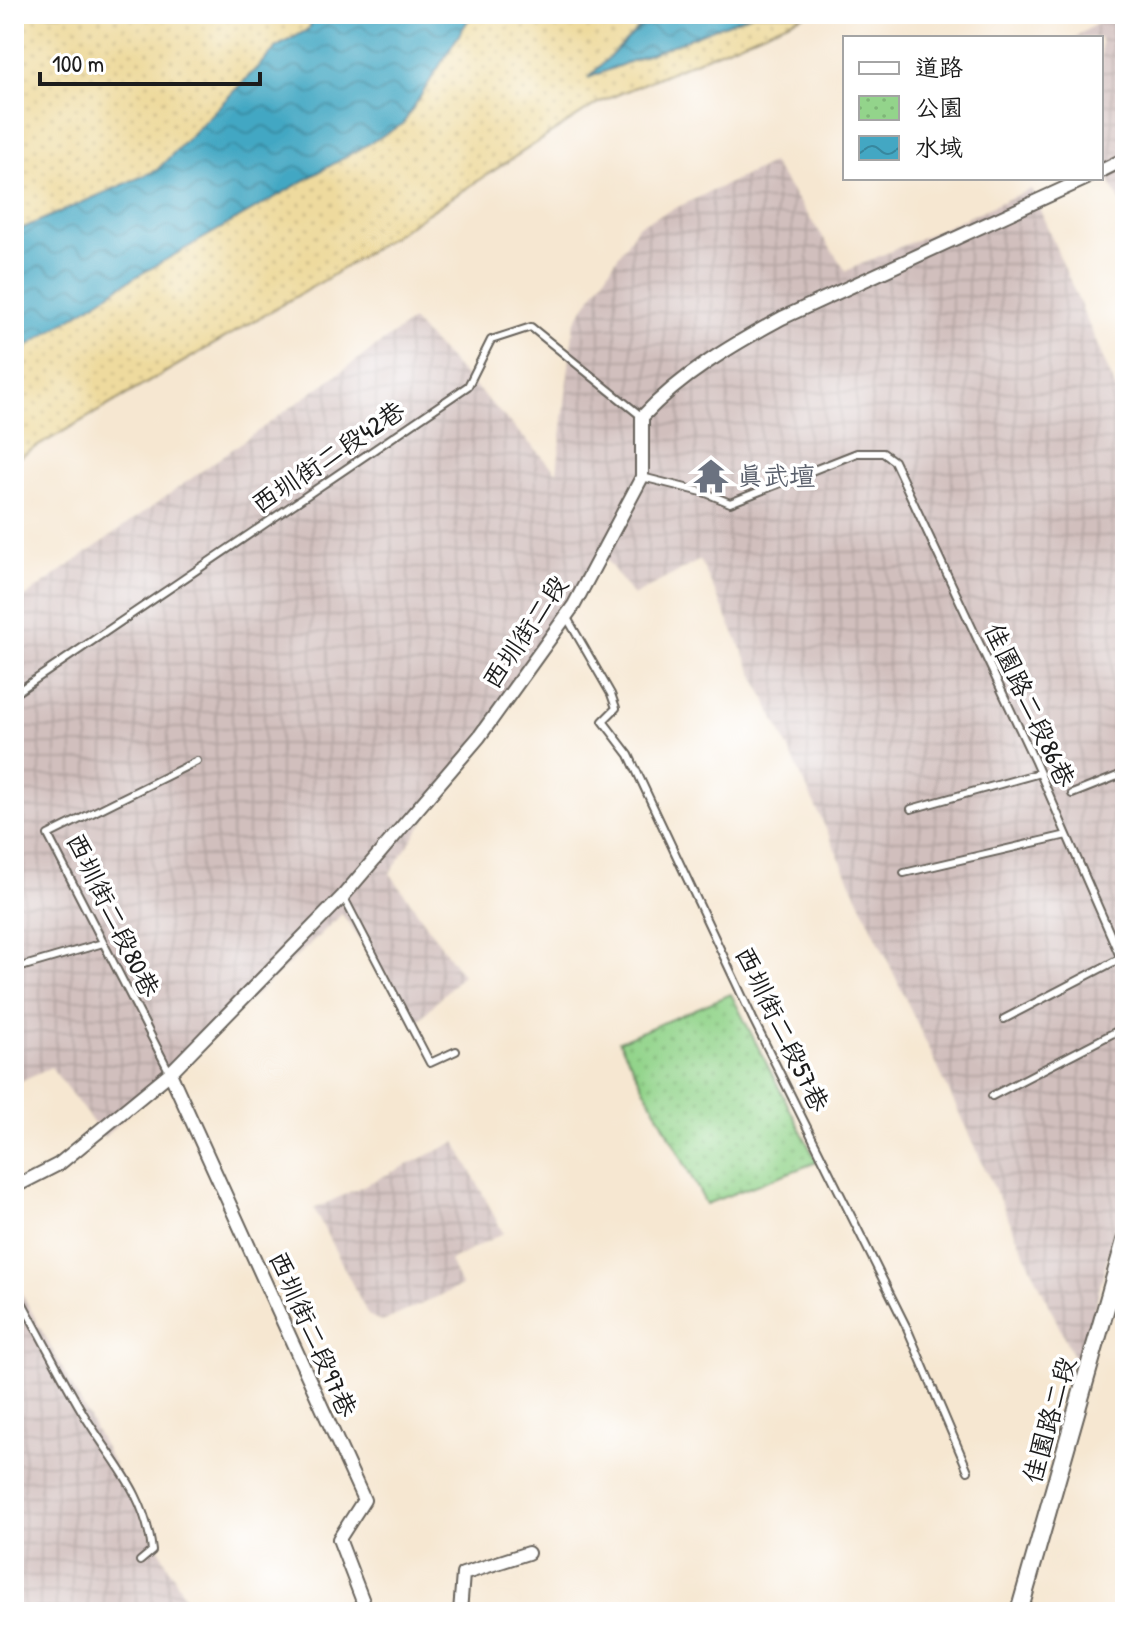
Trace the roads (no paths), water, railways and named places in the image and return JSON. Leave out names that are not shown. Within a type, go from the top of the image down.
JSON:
[{"type":"street","points":[[1103,170],[1125,159]]},
{"type":"street","points":[[642,417],[663,395],[723,352],[782,318],[1083,180]]},
{"type":"street","name":"西圳街二段","points":[[14,1187],[59,1164],[170,1073],[343,896],[479,737],[566,616],[642,477],[642,417]]},
{"type":"street","name":"西圳街二段97巷","points":[[170,1073],[364,1500],[339,1539],[367,1612]]},
{"type":"street","name":"佳園路二段","points":[[1019,1612],[1125,1241]]},
{"type":"street","points":[[460,1612],[463,1574],[528,1553]]},
{"type":"lane","name":"西圳街二段42巷","points":[[14,694],[468,386],[491,340],[531,327],[642,417]]},
{"type":"lane","name":"佳園路二段86巷","points":[[642,477],[706,493],[730,503],[857,453],[883,453],[894,461],[1040,773],[1125,968]]},
{"type":"lane","name":"西圳街二段57巷","points":[[566,616],[616,708],[603,721],[629,755],[753,1019],[907,1328],[968,1471]]},
{"type":"lane","name":"西圳街二段80巷","points":[[170,1073],[48,835],[197,761]]},
{"type":"lane","points":[[911,809],[1040,773]]},
{"type":"lane","points":[[1072,794],[1125,773]]},
{"type":"lane","points":[[904,873],[1067,835]]},
{"type":"lane","points":[[343,896],[430,1063],[456,1051]]},
{"type":"lane","points":[[14,969],[103,943]]},
{"type":"lane","points":[[1004,1019],[1121,958]]},
{"type":"lane","points":[[992,1096],[1125,1027]]},
{"type":"lane","points":[[14,1288],[82,1413],[128,1479],[144,1510],[152,1551],[140,1561]]},
{"type":"water","points":[[315,14],[472,14],[403,124],[127,282],[14,355],[14,232],[157,170],[278,46],[309,29]]},
{"type":"water","points":[[669,14],[752,14],[588,78],[644,23]]},
{"type":"place","name":"真武壇","points":[[711,476]]}]
